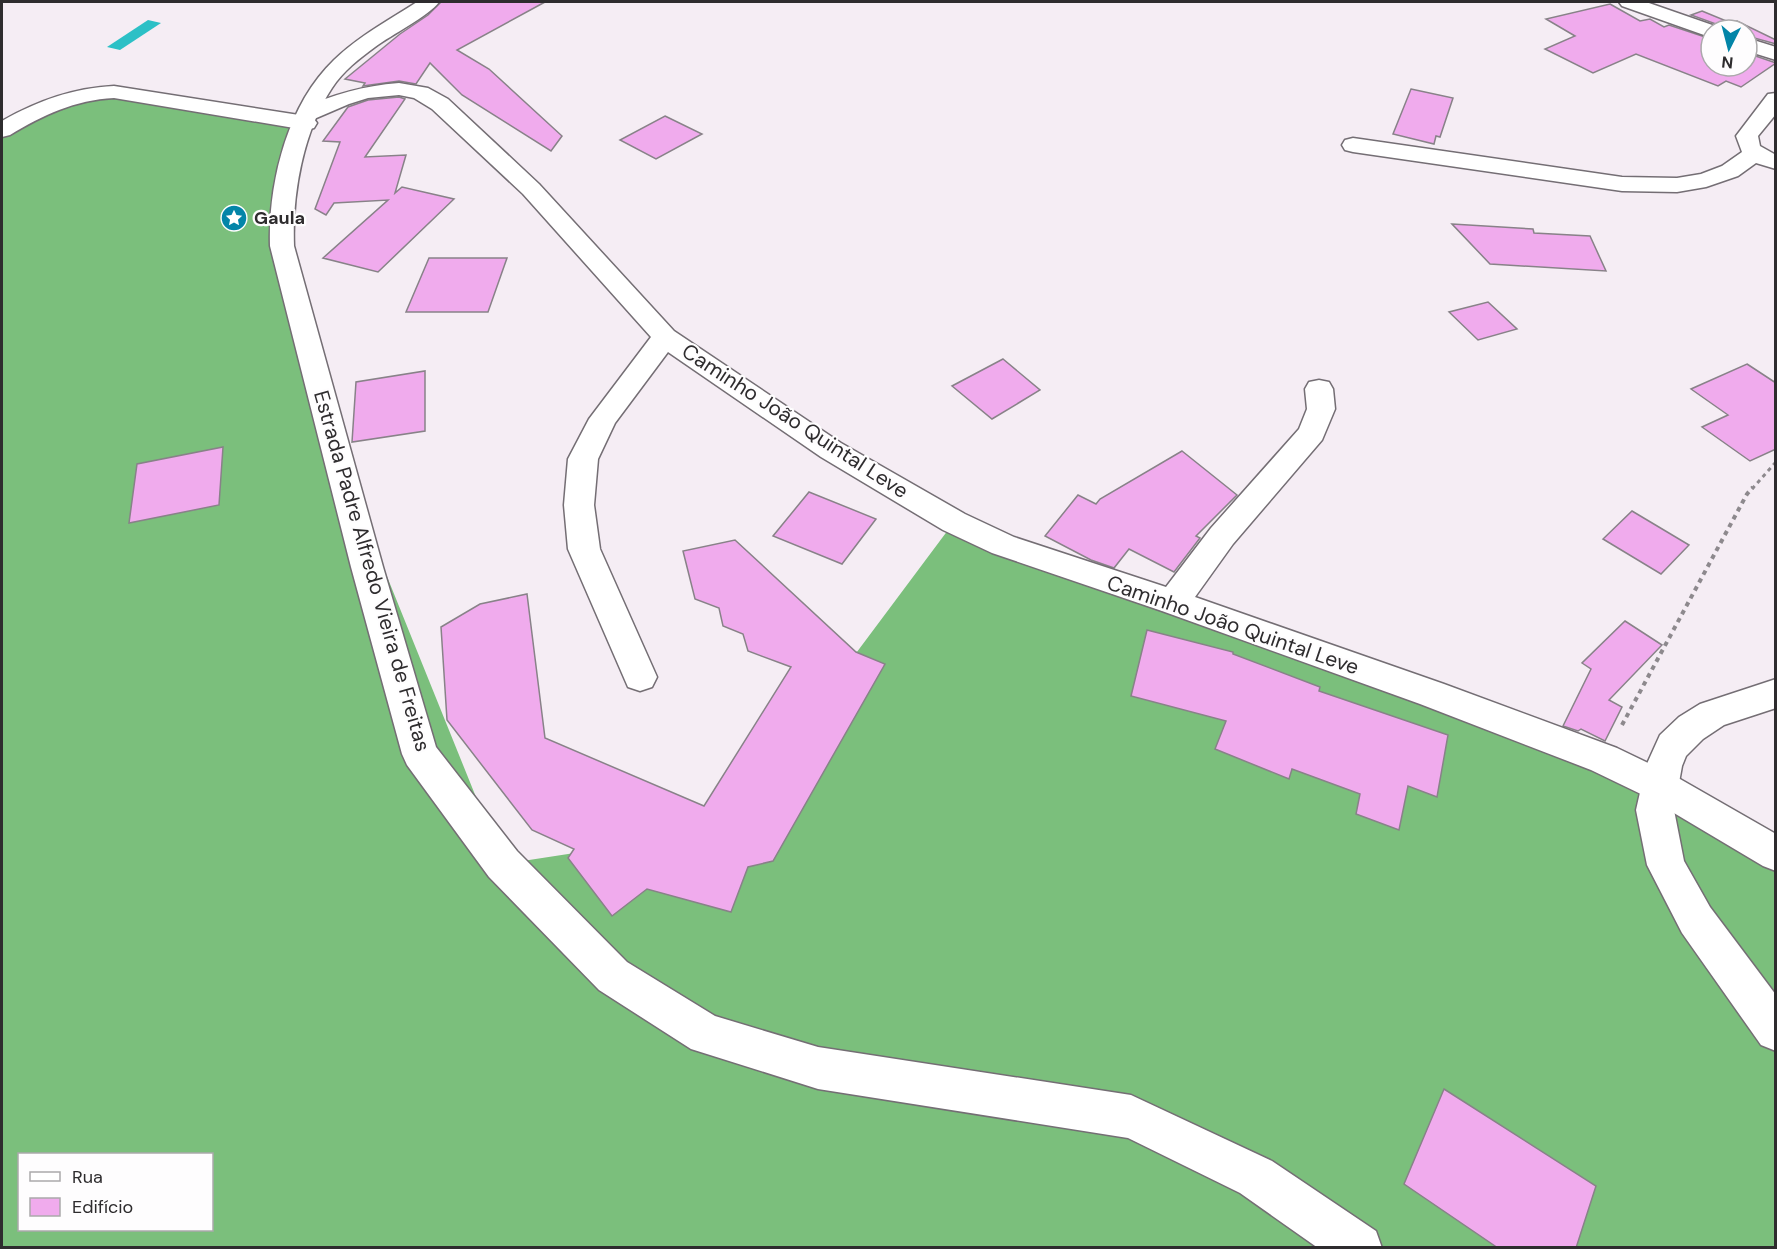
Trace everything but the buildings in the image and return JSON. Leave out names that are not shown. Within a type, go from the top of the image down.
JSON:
[{"type":"street","name":"Estrada Padre Alfredo Vieira de Freitas","points":[[429,2],[348,58],[321,86],[307,119],[287,183],[281,220],[282,246],[367,567],[420,754],[503,864],[613,976],[706,1034],[818,1068],[1131,1117],[1256,1177],[1359,1248]]},
{"type":"street","points":[[1629,2],[1699,27]]},
{"type":"street","points":[[1759,48],[1776,54]]},
{"type":"street","name":"Caminho João Quintal Leve","points":[[307,119],[341,99],[367,92],[399,89],[420,93],[440,104],[531,189],[665,337],[831,450],[954,522],[1035,556],[1173,602],[1432,694],[1604,759],[1660,786],[1776,854]]},
{"type":"street","points":[[2,129],[69,97],[92,92],[114,92],[307,119]]},
{"type":"street","points":[[1776,99],[1747,136],[1747,145],[1754,154],[1776,162]]},
{"type":"street","points":[[1353,145],[1622,184],[1677,185],[1706,180],[1730,171],[1754,154]]},
{"type":"street","points":[[640,677],[584,549],[579,505],[583,459],[603,419],[665,337]]},
{"type":"street","points":[[1173,602],[1222,536],[1312,433],[1321,409],[1319,389]]},
{"type":"street","points":[[1776,693],[1712,714],[1691,728],[1673,746],[1664,766],[1655,810],[1666,865],[1695,920],[1776,1030]]},
{"type":"path","points":[[1604,759],[1747,494],[1776,462]]},
{"type":"green space","points":[[92,92],[306,123],[283,246],[340,460],[503,864],[724,830],[954,522],[1660,786],[1775,862],[1775,1247],[2,1247],[2,124]]},
{"type":"water","points":[[148,20],[161,23],[120,50],[107,47]]},
{"type":"place","name":"Gaula","points":[[234,218]]}]
